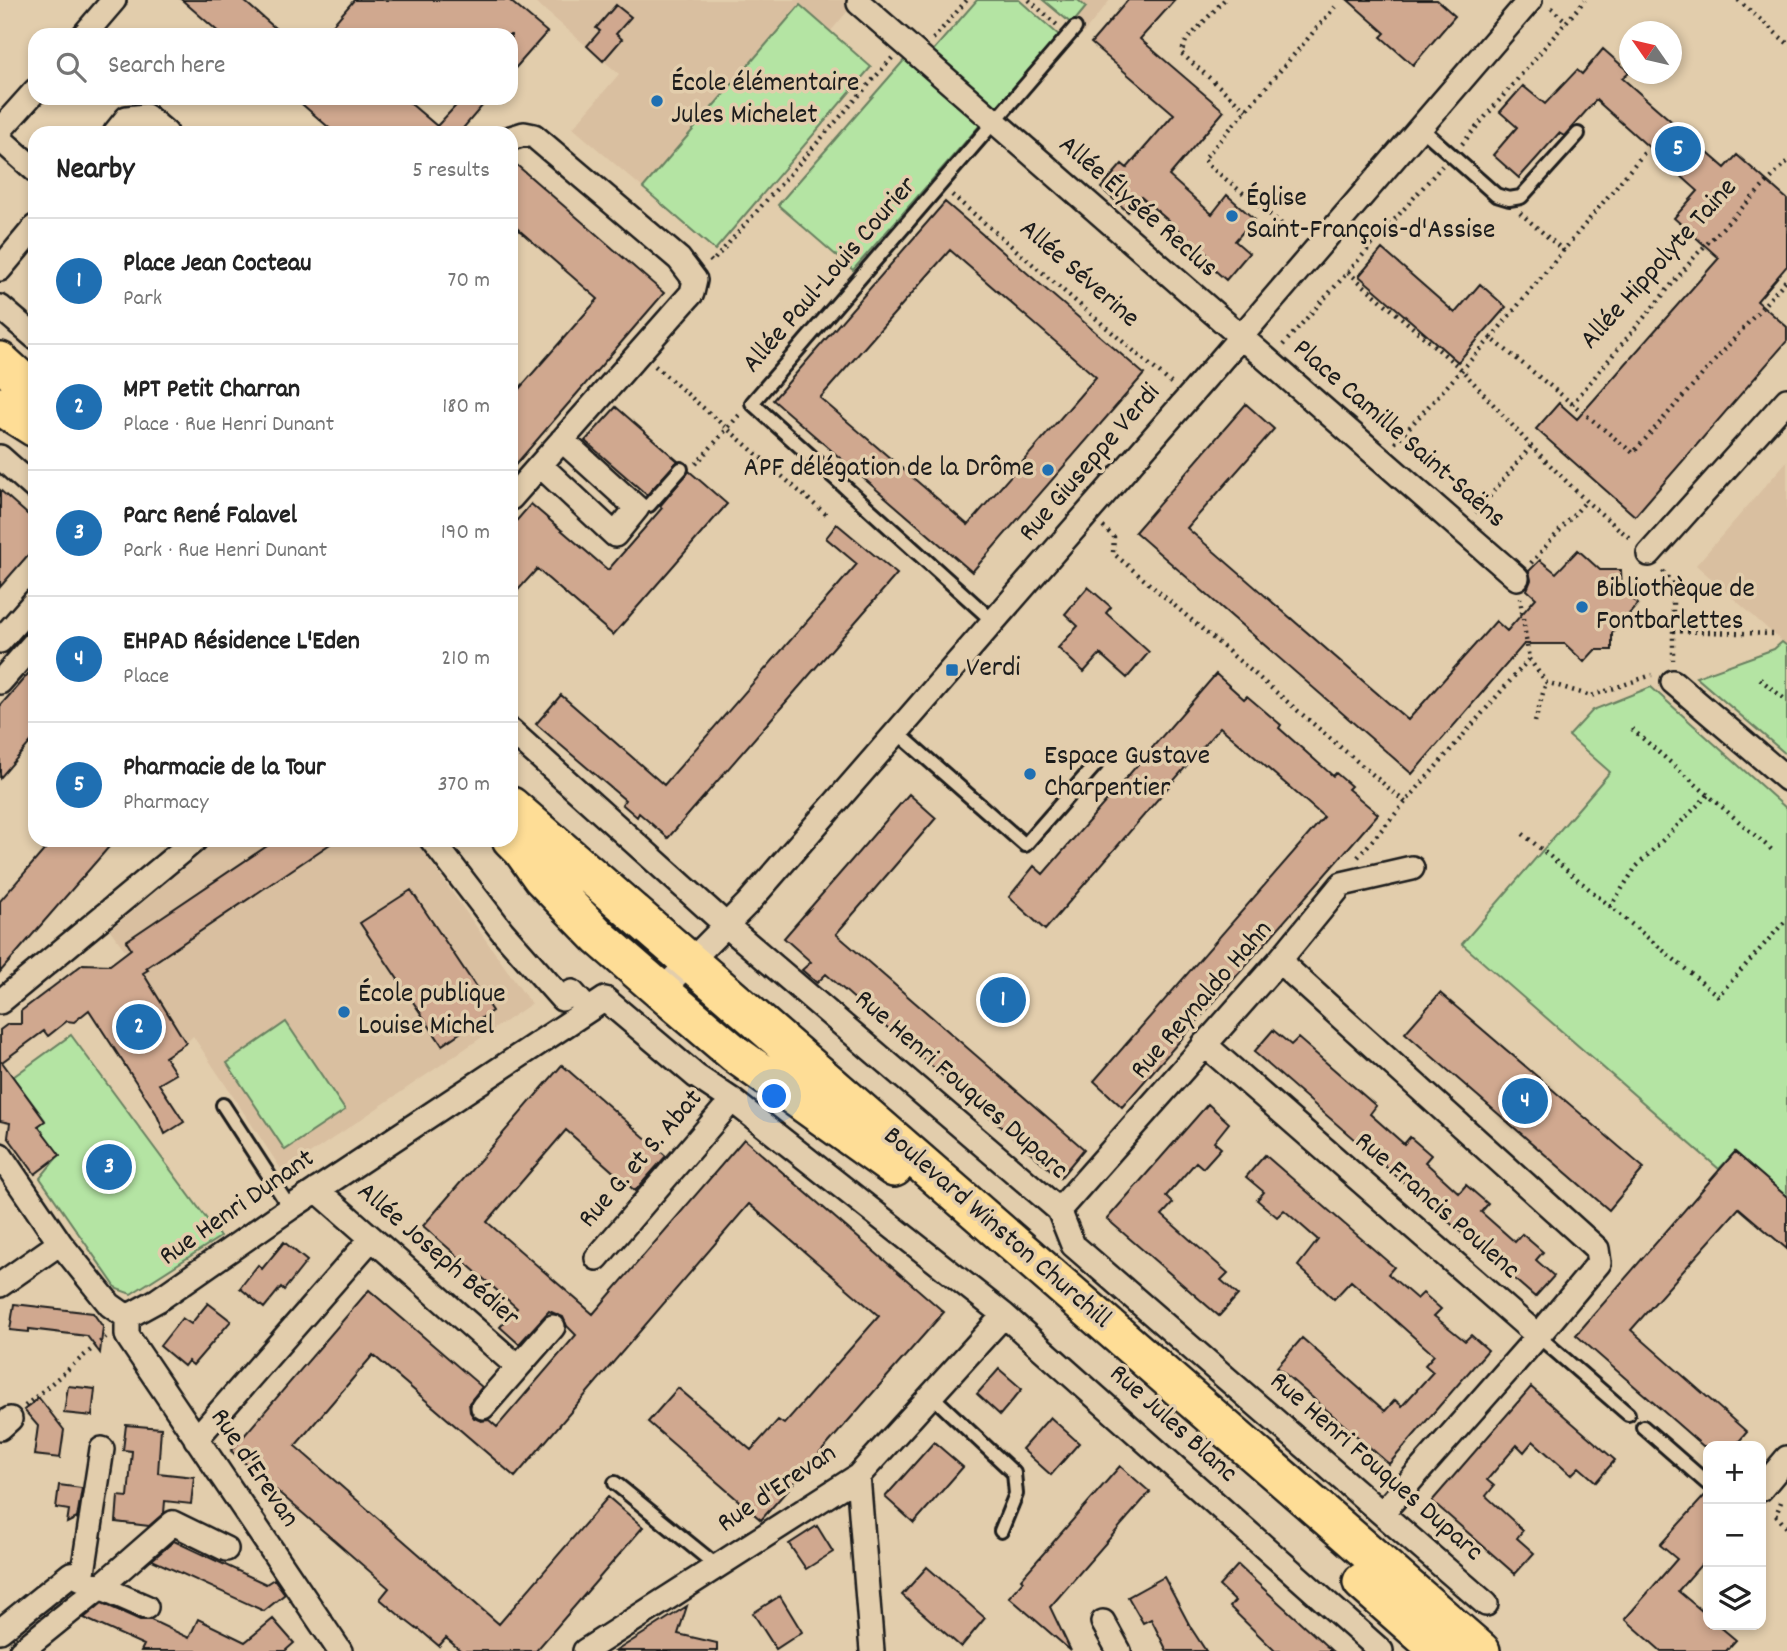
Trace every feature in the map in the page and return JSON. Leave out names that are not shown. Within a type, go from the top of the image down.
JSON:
[{"type":"main road","points":[[0,361],[28,387]]},
{"type":"main road","points":[[0,406],[28,424]]},
{"type":"main road","name":"Boulevard Winston Churchill","points":[[518,812],[1481,1651]]},
{"type":"main road","name":"Boulevard Winston Churchill","points":[[518,846],[542,878],[599,937],[735,1054],[891,1165],[1440,1651]]},
{"type":"street","points":[[90,28],[114,0]]},
{"type":"street","name":"Rue Giuseppe Verdi","points":[[661,991],[726,925],[898,733],[1530,0]]},
{"type":"street","name":"Allée Élysée Reclus","points":[[859,3],[1241,337]]},
{"type":"street","points":[[0,130],[28,99]]},
{"type":"street","points":[[121,126],[127,118],[146,116],[158,126]]},
{"type":"street","points":[[518,136],[534,135],[679,259],[695,280],[692,293],[518,490]]},
{"type":"street","points":[[0,139],[28,164]]},
{"type":"street","points":[[0,269],[28,235]]},
{"type":"street","points":[[0,307],[28,331]]},
{"type":"street","name":"Place Camille Saint-Saëns","points":[[1241,337],[1517,578]]},
{"type":"street","points":[[1650,554],[1787,400]]},
{"type":"street","points":[[540,465],[615,535],[637,508],[562,440]]},
{"type":"street","points":[[0,457],[28,482]]},
{"type":"street","points":[[0,641],[28,609]]},
{"type":"street","points":[[0,682],[28,650]]},
{"type":"street","points":[[1673,676],[1787,779]]},
{"type":"street","name":"Rue Henri Fouques Duparc","points":[[518,737],[726,925],[1059,1210],[1073,1245],[1486,1604]]},
{"type":"street","points":[[0,1002],[187,847]]},
{"type":"street","points":[[437,847],[502,931],[562,999],[572,992],[588,1010]]},
{"type":"street","points":[[1342,884],[1412,868]]},
{"type":"street","name":"Rue Reynaldo Hahn","points":[[1059,1210],[1279,961],[1342,884]]},
{"type":"street","points":[[1279,961],[1597,1249],[1599,1263],[1382,1513]]},
{"type":"street","name":"Rue Jules Blanc","points":[[554,1032],[605,999],[696,1076],[732,1100],[1004,1315],[1381,1651]]},
{"type":"street","name":"Rue Henri Dunant","points":[[127,1317],[158,1300],[290,1208],[554,1032]]},
{"type":"street","name":"Rue Francis Poulenc","points":[[1204,1044],[1538,1336]]},
{"type":"street","name":"Rue G. et S. Abat","points":[[597,1258],[732,1100]]},
{"type":"street","points":[[0,1154],[54,1248],[110,1305],[127,1317]]},
{"type":"street","name":"Allée Joseph Bédier","points":[[317,1190],[518,1367]]},
{"type":"street","points":[[196,1439],[371,1239]]},
{"type":"street","points":[[0,1285],[54,1248]]},
{"type":"street","name":"Rue d'Erevan","points":[[586,1651],[858,1476],[1004,1315]]},
{"type":"street","name":"Rue d'Erevan","points":[[127,1317],[127,1335],[340,1651]]},
{"type":"street","name":"Allée Joseph Bédier","points":[[483,1407],[553,1327]]},
{"type":"street","points":[[91,1583],[102,1449]]},
{"type":"street","points":[[1766,1483],[1787,1458]]},
{"type":"street","points":[[858,1476],[872,1651]]},
{"type":"street","points":[[24,1648],[91,1583],[173,1523],[226,1549]]},
{"type":"street","points":[[0,1630],[71,1574],[146,1607]]},
{"type":"street","points":[[1104,1622],[1119,1651]]},
{"type":"street","points":[[0,1642],[55,1651]]},
{"type":"lane","name":"Allée Paul-Louis Courier","points":[[993,622],[752,403],[1072,32]]},
{"type":"lane","points":[[1420,128],[1496,195],[1509,200],[1521,197],[1578,134]]},
{"type":"lane","points":[[637,508],[649,505],[681,469]]},
{"type":"lane","points":[[898,733],[1025,845],[1096,764]]},
{"type":"lane","points":[[223,1105],[290,1208]]},
{"type":"lane","name":"Rue Francis Poulenc","points":[[1538,1336],[1628,1414]]},
{"type":"lane","points":[[931,1395],[1014,1473],[1016,1494],[1001,1531]]},
{"type":"lane","points":[[1643,1427],[1703,1481]]},
{"type":"lane","points":[[615,1483],[717,1566]]},
{"type":"path","points":[[679,259],[693,245],[712,262],[912,50],[967,0]]},
{"type":"path","points":[[1029,0],[1072,32]]},
{"type":"path","points":[[1224,0],[1186,41],[1181,53],[1246,110]]},
{"type":"path","points":[[1542,0],[1567,22]]},
{"type":"path","points":[[1269,362],[1585,0]]},
{"type":"path","points":[[1738,0],[1787,43]]},
{"type":"path","points":[[1315,251],[1208,166],[1204,159],[1335,7]]},
{"type":"path","points":[[1380,459],[1491,338],[1644,153]]},
{"type":"path","name":"Allée Hippolyte Taine","points":[[1572,404],[1697,254],[1787,162]]},
{"type":"path","name":"Allée Séverine","points":[[941,185],[1188,397]]},
{"type":"path","points":[[1514,198],[1521,215],[1564,251]]},
{"type":"path","points":[[1348,272],[1461,369],[1531,446],[1586,501],[1650,554],[1673,585],[1673,676],[1591,696],[1546,682],[1529,659],[1517,578],[1586,501]]},
{"type":"path","points":[[1491,338],[1633,453],[1787,279]]},
{"type":"path","points":[[650,361],[829,517]]},
{"type":"path","points":[[681,469],[696,465],[752,403]]},
{"type":"path","points":[[1462,530],[1531,446]]},
{"type":"path","points":[[1088,513],[1114,537],[1113,553],[1406,803]]},
{"type":"path","points":[[1673,631],[1773,634]]},
{"type":"path","points":[[1342,884],[1355,860],[1529,659]]},
{"type":"path","points":[[1760,678],[1787,701]]},
{"type":"path","points":[[1535,722],[1546,682]]},
{"type":"path","points":[[1632,729],[1772,850]]},
{"type":"path","points":[[1610,907],[1636,867],[1708,795]]},
{"type":"path","points":[[1522,834],[1718,996],[1787,921]]},
{"type":"path","points":[[5,1424],[127,1317]]},
{"type":"path","points":[[1787,1492],[1776,1515],[1787,1528]]},
{"type":"shaded area","name":"École élémentaire Jules Michelet","points":[[533,0],[857,0],[830,32],[800,6],[643,188],[573,128],[619,74]]},
{"type":"shaded area","points":[[1078,0],[1110,0],[1083,34],[1072,24],[1086,7]]},
{"type":"shaded area","points":[[1787,461],[1787,646],[1696,565]]},
{"type":"shaded area","name":"École publique Louise Michel","points":[[209,847],[420,847],[531,1004],[283,1172],[193,1036],[186,1043],[149,982],[110,930]]},
{"type":"green space","points":[[977,0],[1019,0],[1060,36],[996,110],[930,54]]},
{"type":"green space","points":[[1043,0],[1078,0],[1086,7],[1072,24]]},
{"type":"green space","points":[[800,5],[871,67],[715,250],[643,188]]},
{"type":"green space","points":[[906,58],[981,124],[853,270],[778,205]]},
{"type":"green space","points":[[1782,642],[1787,646],[1787,755],[1696,677],[1774,649]]},
{"type":"green space","points":[[1651,687],[1787,809],[1787,1197],[1735,1152],[1719,1169],[1462,944],[1610,772],[1569,736],[1593,710]]},
{"type":"green space","points":[[286,1022],[345,1110],[285,1150],[227,1063]]},
{"type":"green space","points":[[71,1035],[220,1237],[131,1294],[117,1289],[40,1178],[59,1155],[38,1126],[45,1120],[13,1077]]},
{"type":"building","points":[[182,0],[243,0],[275,28],[214,28]]},
{"type":"building","points":[[354,0],[509,0],[547,32],[518,65],[518,28],[330,28]]},
{"type":"building","points":[[1128,0],[1175,0],[1140,39],[1224,111],[1169,176],[1212,214],[1227,195],[1254,219],[1235,241],[1249,253],[1226,280],[1202,259],[1207,254],[1141,197],[1128,212],[1101,188],[1122,164],[1127,168],[1174,114],[1091,43]]},
{"type":"building","points":[[1348,0],[1437,0],[1455,16],[1413,65],[1381,37],[1385,33]]},
{"type":"building","points":[[616,5],[631,17],[616,34],[622,39],[603,61],[587,46],[600,31],[596,28]]},
{"type":"building","points":[[1603,49],[1619,63],[1619,84],[1629,84],[1725,168],[1737,155],[1787,199],[1787,266],[1757,301],[1787,327],[1787,341],[1635,516],[1536,429],[1559,403],[1577,419],[1719,258],[1674,218],[1698,191],[1596,100],[1564,136],[1559,133],[1519,178],[1493,155],[1517,127],[1500,112],[1523,86],[1545,104],[1577,70],[1582,74]]},
{"type":"building","points":[[303,105],[412,105],[437,126],[327,126]]},
{"type":"building","points":[[456,105],[483,105],[465,126],[437,126]]},
{"type":"building","points":[[518,166],[664,293],[518,462],[518,390],[598,299],[518,229]]},
{"type":"building","points":[[945,202],[1144,374],[972,572],[773,400]],"holes":[[[950,250],[1096,377],[968,525],[820,398]]]},
{"type":"building","points":[[1382,249],[1455,313],[1480,284],[1506,307],[1458,362],[1359,276]]},
{"type":"building","points":[[1246,404],[1274,429],[1187,528],[1408,720],[1496,621],[1507,631],[1536,598],[1527,590],[1531,580],[1529,571],[1540,560],[1556,573],[1578,550],[1600,570],[1621,570],[1622,590],[1638,604],[1612,633],[1612,650],[1595,650],[1584,662],[1565,644],[1524,644],[1412,774],[1135,532]]},
{"type":"building","points":[[616,407],[678,461],[647,495],[585,441]]},
{"type":"building","points":[[689,471],[727,504],[613,635],[537,569],[518,590],[518,519],[531,504],[608,570],[662,508],[660,506]]},
{"type":"building","points":[[0,490],[28,515],[28,555],[0,587]]},
{"type":"building","points":[[837,524],[897,574],[668,838],[639,813],[637,817],[622,804],[625,800],[536,724],[561,695],[664,785],[857,564],[826,538]]},
{"type":"building","points":[[1088,587],[1111,607],[1106,613],[1149,652],[1127,678],[1100,654],[1084,672],[1058,648],[1078,626],[1065,614]]},
{"type":"building","points":[[28,674],[28,745],[0,778],[0,706]]},
{"type":"building","points":[[1216,674],[1244,699],[1247,696],[1281,725],[1279,728],[1333,776],[1336,773],[1351,786],[1348,789],[1378,814],[1122,1107],[1094,1081],[1324,817],[1220,727],[1045,930],[1009,897],[1034,866],[1043,874]]},
{"type":"building","points":[[909,794],[936,818],[836,934],[1084,1149],[1060,1178],[826,974],[817,983],[802,970],[811,962],[784,938]]},
{"type":"building","points":[[47,847],[109,847],[0,972],[0,901]]},
{"type":"building","points":[[266,847],[326,847],[146,968],[148,970],[143,973],[186,1043],[165,1057],[176,1074],[159,1084],[184,1122],[165,1134],[156,1113],[89,1010],[74,1022],[67,1021],[48,1036],[44,1031],[2,1062],[45,1121],[38,1126],[60,1155],[35,1174],[8,1137],[10,1123],[0,1121],[0,1030],[8,1024],[21,1024],[21,1011],[83,964],[110,965],[131,949],[126,941]]},
{"type":"building","points":[[411,890],[492,1011],[442,1045],[360,923]]},
{"type":"building","points":[[1440,993],[1644,1168],[1609,1210],[1405,1033]]},
{"type":"building","points":[[1273,1030],[1291,1045],[1298,1038],[1376,1106],[1370,1114],[1404,1144],[1410,1137],[1431,1155],[1425,1162],[1459,1193],[1466,1185],[1488,1204],[1481,1212],[1515,1242],[1522,1234],[1543,1252],[1536,1260],[1554,1276],[1535,1297],[1254,1052]]},
{"type":"building","points":[[562,1065],[666,1156],[635,1191],[566,1130],[487,1222],[593,1314],[744,1139],[944,1312],[761,1520],[648,1422],[678,1388],[751,1450],[778,1420],[784,1424],[879,1316],[749,1204],[515,1477],[373,1355],[295,1446],[499,1624],[608,1497],[643,1527],[536,1651],[461,1651],[446,1638],[439,1646],[380,1599],[389,1588],[231,1451],[369,1290],[482,1387],[469,1403],[470,1412],[474,1418],[489,1420],[497,1427],[576,1335],[563,1317],[549,1311],[519,1344],[500,1327],[517,1308],[423,1226]]},
{"type":"building","points":[[1208,1104],[1229,1123],[1214,1142],[1221,1148],[1203,1168],[1196,1162],[1166,1196],[1173,1203],[1162,1215],[1228,1273],[1221,1280],[1238,1295],[1219,1316],[1107,1219]]},
{"type":"building","points":[[1735,1152],[1787,1197],[1787,1249],[1739,1208],[1631,1330],[1747,1432],[1739,1441],[1703,1441],[1703,1446],[1576,1335]]},
{"type":"building","points":[[1265,1155],[1394,1267],[1388,1274],[1417,1299],[1423,1293],[1441,1309],[1434,1316],[1465,1341],[1471,1335],[1488,1350],[1389,1464],[1277,1367],[1302,1338],[1385,1411],[1395,1400],[1402,1406],[1433,1372],[1425,1365],[1434,1355],[1351,1281],[1334,1299],[1298,1266],[1318,1240],[1284,1210],[1277,1217],[1257,1200],[1264,1192],[1246,1177]]},
{"type":"building","points":[[284,1242],[307,1261],[284,1290],[281,1287],[264,1308],[240,1288],[258,1265],[262,1269]]},
{"type":"building","points":[[208,1303],[231,1321],[193,1365],[188,1361],[184,1366],[160,1346],[182,1318],[191,1324]]},
{"type":"building","points":[[14,1304],[93,1313],[103,1327],[100,1353],[87,1336],[29,1329],[29,1332],[10,1330]]},
{"type":"building","points":[[999,1369],[1022,1389],[1000,1415],[977,1394]]},
{"type":"building","points":[[68,1386],[95,1389],[92,1416],[64,1413]]},
{"type":"building","points":[[1531,1387],[1615,1460],[1596,1482],[1579,1467],[1571,1475],[1533,1441],[1524,1452],[1517,1445],[1487,1480],[1494,1486],[1486,1496],[1523,1530],[1517,1538],[1534,1553],[1515,1574],[1432,1501]]},
{"type":"building","points":[[39,1398],[64,1430],[60,1458],[34,1455],[38,1426],[24,1410]]},
{"type":"building","points":[[1050,1417],[1079,1443],[1051,1475],[1022,1449]]},
{"type":"building","points":[[126,1425],[161,1428],[158,1473],[194,1477],[191,1504],[165,1501],[164,1513],[149,1526],[116,1522],[118,1496],[128,1497],[132,1451],[123,1450]]},
{"type":"building","points":[[934,1442],[963,1467],[914,1523],[885,1497]]},
{"type":"building","points":[[1120,1466],[1150,1492],[1050,1607],[1071,1651],[1009,1597],[1023,1581],[1021,1579]]},
{"type":"building","points":[[59,1485],[82,1488],[77,1518],[67,1523],[69,1510],[56,1508]]},
{"type":"building","points":[[1703,1497],[1703,1563],[1678,1591],[1703,1612],[1703,1630],[1724,1630],[1736,1640],[1726,1651],[1661,1651],[1625,1619],[1677,1559],[1660,1545]]},
{"type":"building","points":[[817,1526],[833,1552],[806,1569],[789,1544]]},
{"type":"building","points":[[174,1541],[266,1584],[274,1579],[285,1594],[264,1611],[152,1560]]},
{"type":"building","points":[[1238,1565],[1332,1651],[1275,1651],[1230,1607],[1235,1601],[1219,1586]]},
{"type":"building","points":[[927,1567],[985,1618],[961,1647],[902,1595]]},
{"type":"building","points":[[1164,1577],[1206,1651],[1167,1651],[1151,1619],[1143,1623],[1128,1597]]},
{"type":"building","points":[[780,1596],[802,1632],[776,1649],[753,1613]]},
{"type":"building","points":[[102,1603],[140,1620],[151,1620],[189,1638],[198,1619],[245,1642],[273,1619],[294,1643],[285,1651],[141,1651],[144,1645],[84,1618]]},
{"type":"building","points":[[687,1606],[678,1634],[717,1643],[717,1651],[616,1651]]},
{"type":"place","name":"École élémentaire Jules Michelet","points":[[657,101]]},
{"type":"place","name":"Pharmacie de la Tour","points":[[1678,149]]},
{"type":"place","name":"Église Saint-François-d'Assise","points":[[1232,216]]},
{"type":"place","name":"APF délégation de la Drôme","points":[[1048,470]]},
{"type":"place","name":"Bibliothèque de Fontbarlettes","points":[[1582,607]]},
{"type":"place","name":"Verdi","points":[[952,670]]},
{"type":"place","name":"Espace Gustave Charpentier","points":[[1030,774]]},
{"type":"place","name":"Place Jean Cocteau","points":[[1003,1000]]},
{"type":"place","name":"École publique Louise Michel","points":[[344,1012]]},
{"type":"place","name":"MPT Petit Charran","points":[[139,1027]]},
{"type":"place","name":"EHPAD Résidence L'Eden","points":[[1525,1101]]},
{"type":"place","name":"Parc René Falavel","points":[[109,1167]]}]
